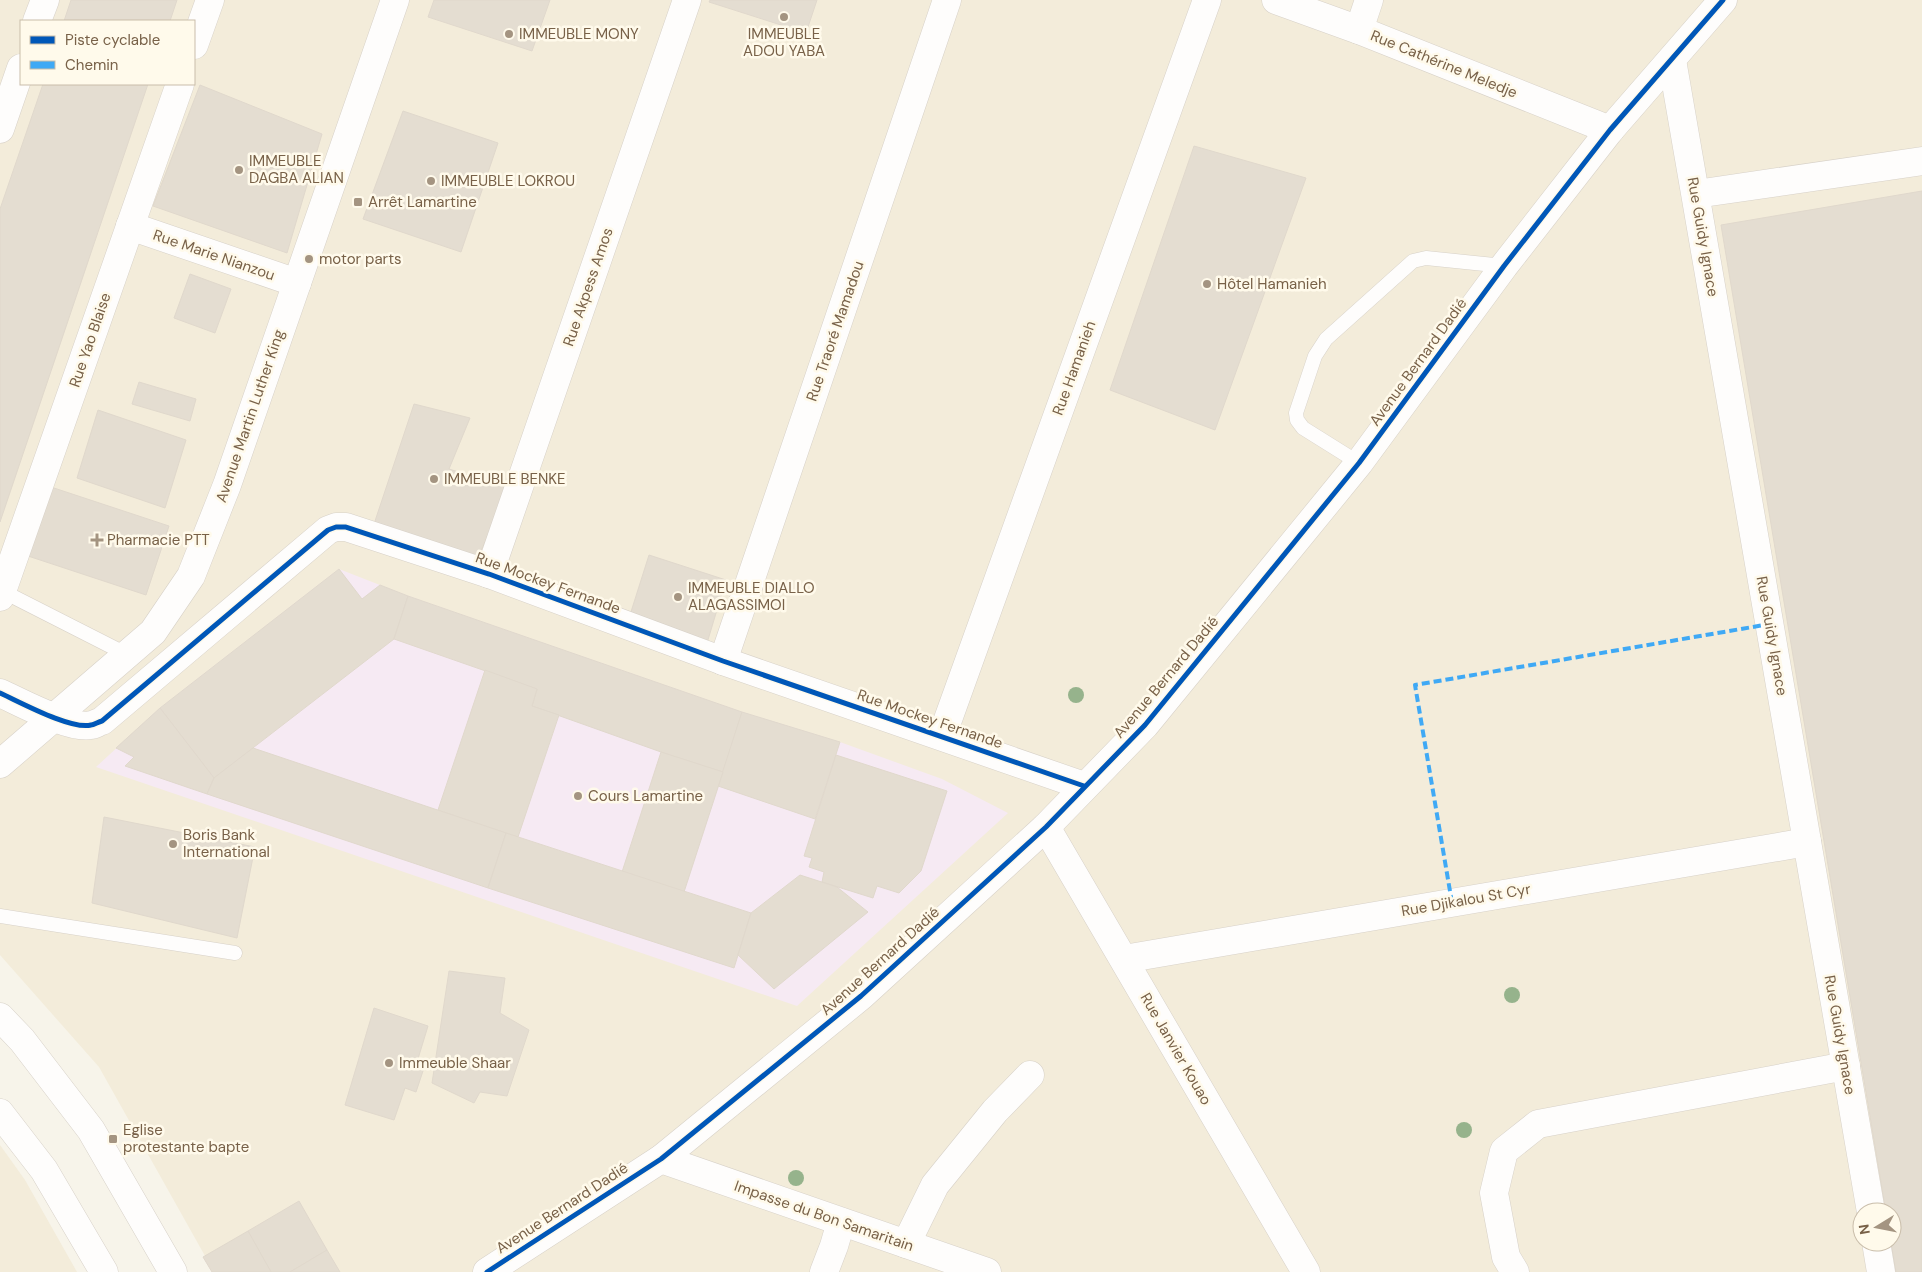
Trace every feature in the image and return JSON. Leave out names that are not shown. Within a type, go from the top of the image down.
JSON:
[{"type":"street","points":[[37,20],[44,0]]},
{"type":"street","points":[[195,42],[210,0]]},
{"type":"street","name":"Avenue Martin Luther King","points":[[0,764],[153,632],[191,576],[227,485],[395,0]]},
{"type":"street","name":"Rue Akpess Amos","points":[[488,574],[687,0]]},
{"type":"street","name":"Rue Traoré Mamadou","points":[[724,661],[947,0]]},
{"type":"street","name":"Rue Hamanieh","points":[[942,736],[1207,0]]},
{"type":"street","name":"Rue Cathérine Meledje","points":[[1276,0],[1359,30],[1610,130]]},
{"type":"street","points":[[1359,30],[1369,0]]},
{"type":"street","name":"Avenue Bernard Dadié","points":[[487,1272],[661,1159],[862,996],[1046,827],[1145,725],[1360,463],[1504,266],[1610,130],[1723,0]]},
{"type":"street","name":"Rue Guidy Ignace","points":[[1672,60],[1868,1202]]},
{"type":"street","points":[[0,129],[20,71]]},
{"type":"street","name":"Rue Yao Blaise","points":[[1,594],[180,85]]},
{"type":"street","points":[[1696,194],[1922,162]]},
{"type":"street","name":"Rue Marie Nianzou","points":[[130,226],[297,283]]},
{"type":"street","name":"Rue Mockey Fernande","points":[[0,693],[55,718],[78,725],[90,726],[102,721],[328,530],[346,527],[488,574],[724,661],[1084,786]]},
{"type":"street","name":"Rue Janvier Kouao","points":[[1046,827],[1306,1272]]},
{"type":"street","name":"Rue Djikalou St Cyr","points":[[1124,960],[1807,842]]},
{"type":"street","points":[[0,1018],[22,1040],[92,1130],[173,1272]]},
{"type":"street","points":[[1515,1272],[1506,1256],[1494,1193],[1504,1151],[1538,1124],[1846,1066]]},
{"type":"street","points":[[906,1244],[935,1185],[995,1111],[1030,1076]]},
{"type":"street","points":[[0,1113],[44,1170],[104,1272]]},
{"type":"street","name":"Impasse du Bon Samaritain","points":[[661,1159],[988,1272]]},
{"type":"street","points":[[824,1272],[841,1222]]},
{"type":"street","points":[[1878,1252],[1881,1272]]},
{"type":"lane","points":[[1360,463],[1303,428],[1297,420],[1296,413],[1315,356],[1326,339],[1413,261],[1426,258],[1504,266]]},
{"type":"lane","points":[[1,594],[128,655]]},
{"type":"lane","points":[[0,916],[235,953]]},
{"type":"shaded area","points":[[0,0],[1922,0],[1922,1272],[214,1272],[99,1067],[0,955]]},
{"type":"shaded area","name":"Cours Lamartine","points":[[339,569],[408,596],[742,712],[840,742],[942,779],[1008,813],[797,1006],[96,767],[160,708]]},
{"type":"shaded area","points":[[0,1145],[25,1180],[77,1272],[0,1272]]},
{"type":"building","points":[[71,0],[177,0],[170,20],[64,20]]},
{"type":"building","name":"IMMEUBLE MONY","points":[[434,0],[550,0],[532,51],[428,17]]},
{"type":"building","name":"IMMEUBLE ADOU YABA","points":[[710,0],[817,0],[806,33],[709,2]]},
{"type":"building","points":[[43,85],[148,85],[0,522],[0,209]]},
{"type":"building","name":"IMMEUBLE DAGBA ALIAN","points":[[200,85],[322,134],[287,253],[153,206]]},
{"type":"building","name":"IMMEUBLE LOKROU","points":[[403,111],[498,143],[461,252],[363,219]]},
{"type":"building","name":"Hôtel Hamanieh","points":[[1194,146],[1306,178],[1215,430],[1110,390]]},
{"type":"building","points":[[1922,191],[1922,1272],[1896,1272],[1893,1252],[1902,1252],[1902,1202],[1884,1202],[1721,225]]},
{"type":"building","points":[[190,274],[231,289],[215,333],[174,318]]},
{"type":"building","points":[[139,382],[196,399],[190,421],[132,404]]},
{"type":"building","name":"IMMEUBLE BENKE","points":[[414,404],[470,418],[449,469],[509,488],[476,562],[374,524]]},
{"type":"building","points":[[98,410],[186,440],[165,508],[77,478]]},
{"type":"building","points":[[51,487],[169,526],[146,595],[28,556]]},
{"type":"building","name":"IMMEUBLE DIALLO ALAGASSIMOI","points":[[649,555],[726,580],[707,643],[630,615]]},
{"type":"building","points":[[339,569],[362,599],[380,585],[408,596],[394,639],[214,778],[160,708]]},
{"type":"building","points":[[408,596],[742,712],[723,772],[532,706],[537,689],[394,639]]},
{"type":"building","points":[[485,670],[537,689],[532,706],[559,715],[518,837],[438,810]]},
{"type":"building","points":[[160,708],[214,778],[207,794],[125,766],[134,757],[116,748]]},
{"type":"building","points":[[742,712],[840,742],[815,819],[718,786]]},
{"type":"building","points":[[253,748],[506,833],[488,888],[207,794],[214,778]]},
{"type":"building","points":[[661,752],[723,772],[684,892],[622,872]]},
{"type":"building","points":[[836,755],[947,791],[921,871],[899,893],[877,886],[873,898],[822,882],[824,872],[809,867],[812,858],[804,856]]},
{"type":"building","points":[[104,817],[255,847],[237,938],[92,903]]},
{"type":"building","points":[[506,833],[751,913],[734,968],[488,888]]},
{"type":"building","points":[[800,875],[837,887],[868,912],[774,989],[738,955],[751,913]]},
{"type":"building","points":[[449,971],[505,978],[500,1013],[529,1030],[507,1096],[480,1092],[474,1103],[432,1083]]},
{"type":"building","name":"Immeuble Shaar","points":[[374,1008],[428,1026],[417,1062],[425,1065],[416,1092],[405,1088],[394,1120],[345,1105]]},
{"type":"building","points":[[299,1201],[327,1250],[290,1272],[271,1272],[248,1231]]},
{"type":"building","points":[[248,1231],[271,1272],[212,1272],[203,1257]]},
{"type":"building","points":[[327,1250],[340,1272],[290,1272]]},
{"type":"marked path","points":[[1452,903],[1415,685],[1770,624]]},
{"type":"cycle path","points":[[487,1272],[661,1159],[861,996],[1046,827],[1145,725],[1359,463],[1504,266],[1610,130],[1723,0]]},
{"type":"cycle path","points":[[0,693],[71,723],[91,725],[102,721],[328,530],[336,527],[346,527],[489,574],[723,661],[1084,786]]},
{"type":"place","name":"IMMEUBLE ADOU YABA","points":[[784,17]]},
{"type":"place","name":"IMMEUBLE MONY","points":[[509,34]]},
{"type":"place","name":"IMMEUBLE DAGBA ALIAN","points":[[239,170]]},
{"type":"place","name":"IMMEUBLE LOKROU","points":[[431,181]]},
{"type":"place","name":"Arrêt Lamartine","points":[[358,202]]},
{"type":"place","name":"motor parts","points":[[309,259]]},
{"type":"place","name":"Hôtel Hamanieh","points":[[1207,284]]},
{"type":"place","name":"IMMEUBLE BENKE","points":[[434,479]]},
{"type":"place","name":"Pharmacie PTT","points":[[97,540]]},
{"type":"place","name":"IMMEUBLE DIALLO ALAGASSIMOI","points":[[678,597]]},
{"type":"place","name":"Cours Lamartine","points":[[578,796]]},
{"type":"place","name":"Boris Bank International","points":[[173,844]]},
{"type":"place","name":"Immeuble Shaar","points":[[389,1063]]},
{"type":"place","name":"Eglise protestante bapte","points":[[113,1139]]}]
